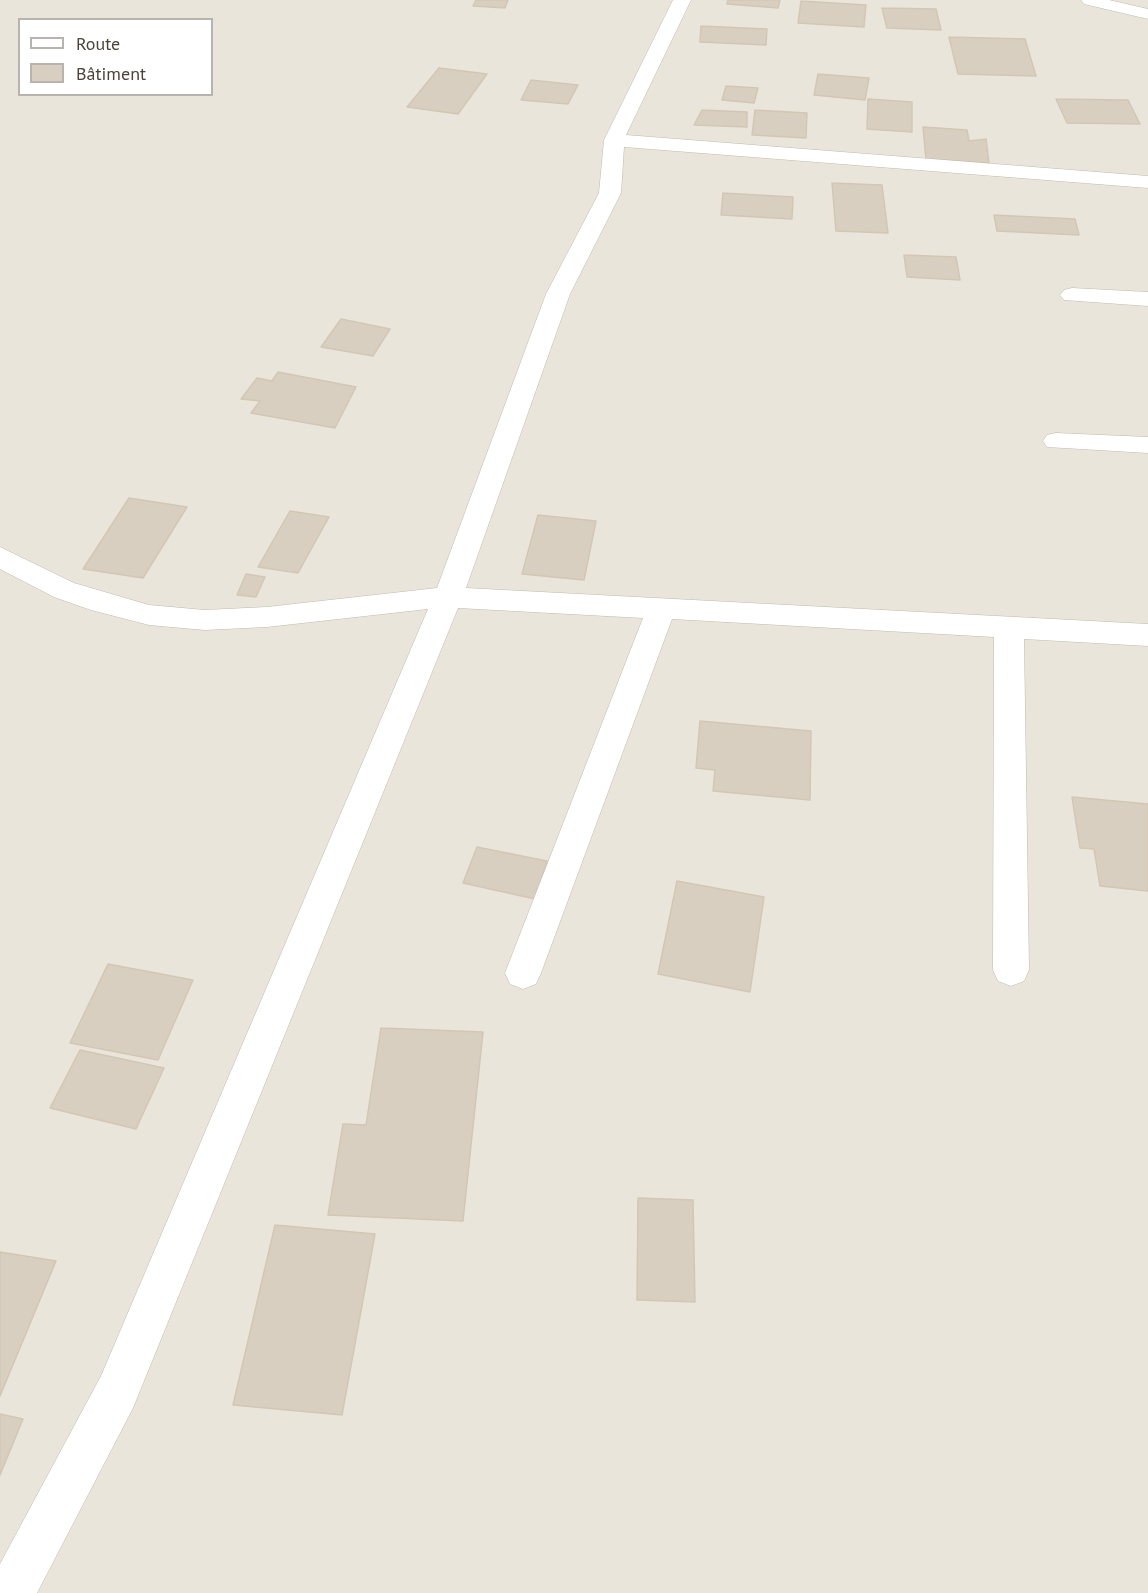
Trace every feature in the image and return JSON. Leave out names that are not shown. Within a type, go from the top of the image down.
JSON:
[{"type":"street","points":[[11,1593],[117,1392],[448,597],[558,294],[610,193],[614,140],[682,0]]},
{"type":"street","points":[[1090,0],[1148,14]]},
{"type":"street","points":[[1129,11],[1148,20]]},
{"type":"street","points":[[614,140],[1148,182]]},
{"type":"street","points":[[1072,295],[1148,299]]},
{"type":"street","points":[[1056,441],[1148,445]]},
{"type":"street","points":[[0,557],[64,590],[101,603],[149,615],[205,620],[267,617],[448,597],[1148,635]]},
{"type":"street","points":[[524,973],[661,609]]},
{"type":"street","points":[[1010,628],[1011,970]]},
{"type":"shaded area","points":[[0,0],[1148,0],[1148,1593],[0,1593]]},
{"type":"building","points":[[476,0],[508,0],[505,8],[473,6]]},
{"type":"building","points":[[728,0],[780,0],[778,8],[727,4]]},
{"type":"building","points":[[801,1],[866,5],[864,27],[798,23]]},
{"type":"building","points":[[882,8],[936,9],[941,30],[887,28]]},
{"type":"building","points":[[701,26],[767,29],[766,45],[700,42]]},
{"type":"building","points":[[949,37],[1025,39],[1036,76],[958,74]]},
{"type":"building","points":[[439,68],[487,74],[458,114],[407,107]]},
{"type":"building","points":[[818,74],[869,78],[865,100],[814,95]]},
{"type":"building","points":[[531,80],[578,85],[568,104],[521,100]]},
{"type":"building","points":[[726,86],[758,88],[754,103],[722,100]]},
{"type":"building","points":[[868,99],[912,102],[912,132],[867,129]]},
{"type":"building","points":[[1056,99],[1128,100],[1140,124],[1067,123]]},
{"type":"building","points":[[702,110],[747,112],[747,127],[694,125]]},
{"type":"building","points":[[755,110],[807,113],[806,138],[752,135]]},
{"type":"building","points":[[923,127],[967,130],[969,141],[986,139],[989,163],[926,159]]},
{"type":"building","points":[[832,183],[882,185],[888,233],[836,231]]},
{"type":"building","points":[[723,193],[793,197],[792,219],[721,215]]},
{"type":"building","points":[[994,215],[1075,219],[1079,235],[997,231]]},
{"type":"building","points":[[904,255],[956,257],[960,280],[907,277]]},
{"type":"building","points":[[341,319],[390,329],[373,356],[321,347]]},
{"type":"building","points":[[278,372],[356,387],[335,428],[251,413],[260,401],[241,399],[257,378],[272,381]]},
{"type":"building","points":[[129,498],[187,507],[143,578],[83,569]]},
{"type":"building","points":[[290,511],[329,517],[298,573],[258,567]]},
{"type":"building","points":[[538,515],[596,521],[584,580],[522,574]]},
{"type":"building","points":[[246,574],[265,577],[256,597],[237,595]]},
{"type":"building","points":[[700,721],[811,731],[810,800],[713,791],[715,770],[696,768]]},
{"type":"building","points":[[1072,797],[1148,804],[1148,891],[1100,886],[1094,849],[1080,848]]},
{"type":"building","points":[[477,847],[547,861],[535,899],[463,883]]},
{"type":"building","points":[[677,881],[764,897],[750,992],[658,974]]},
{"type":"building","points":[[108,964],[193,980],[158,1060],[70,1043]]},
{"type":"building","points":[[381,1028],[483,1032],[463,1221],[328,1215],[343,1124],[366,1125]]},
{"type":"building","points":[[80,1050],[164,1068],[136,1129],[50,1108]]},
{"type":"building","points":[[638,1198],[693,1200],[695,1302],[637,1300]]},
{"type":"building","points":[[275,1225],[375,1234],[342,1415],[233,1405]]},
{"type":"building","points":[[0,1252],[56,1261],[0,1396]]},
{"type":"building","points":[[0,1414],[23,1419],[0,1475]]}]
